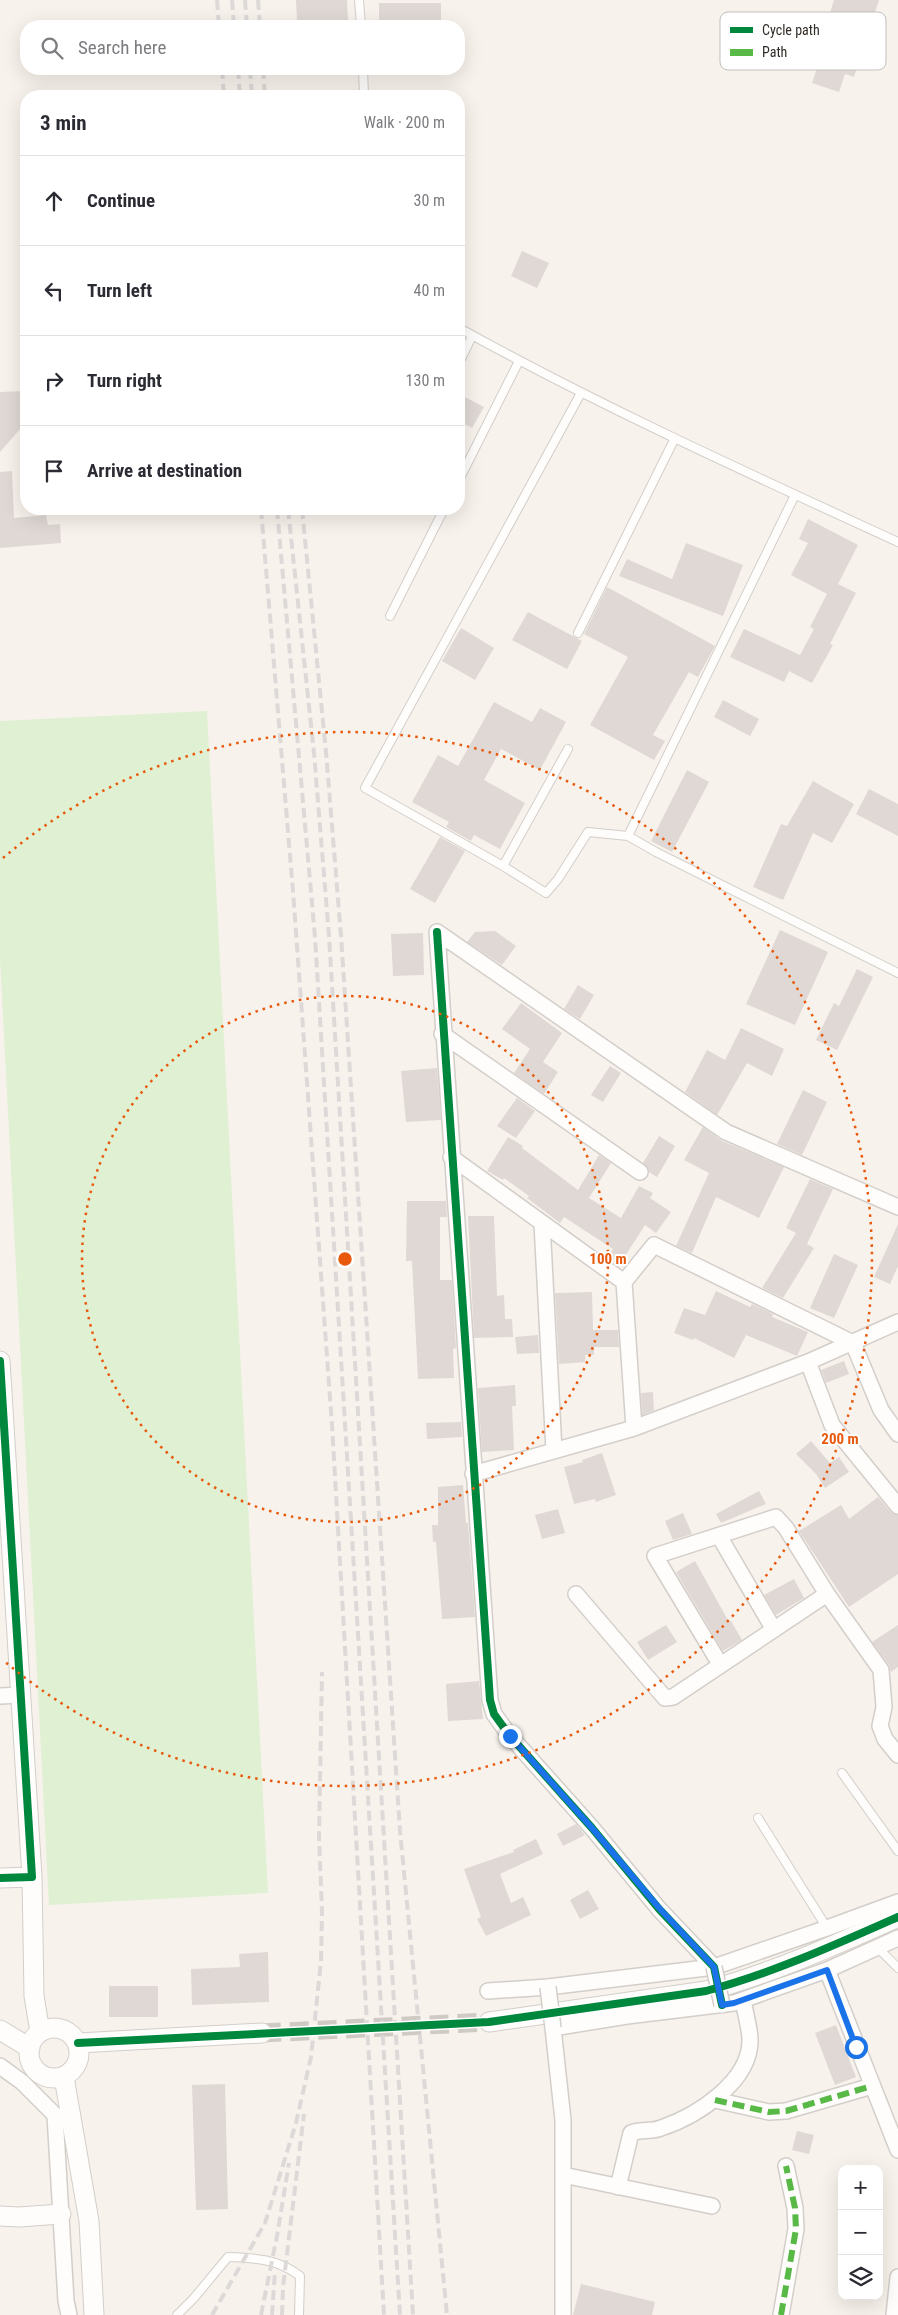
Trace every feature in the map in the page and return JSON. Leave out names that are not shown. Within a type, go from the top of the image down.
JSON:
[{"type":"street","points":[[722,2005],[714,1967],[660,1909],[592,1828],[510,1736],[494,1714],[490,1700],[442,1034],[437,932],[726,1132],[898,1208]]},
{"type":"street","points":[[442,1034],[640,1172]]},
{"type":"street","points":[[451,1157],[624,1282]]},
{"type":"street","points":[[542,1223],[554,1450]]},
{"type":"street","points":[[634,1428],[624,1282],[654,1245],[854,1343],[881,1410],[898,1434]]},
{"type":"street","points":[[473,1474],[634,1428],[808,1362],[898,1322]]},
{"type":"street","points":[[0,1361],[32,1876],[34,1996],[40,2032]]},
{"type":"street","points":[[808,1362],[832,1425],[898,1506]]},
{"type":"street","points":[[720,1664],[655,1556],[776,1517],[786,1528],[827,1594],[881,1670],[884,1707],[880,1726],[885,1738],[898,1755]]},
{"type":"street","points":[[718,1536],[773,1628]]},
{"type":"street","points":[[576,1594],[665,1698],[673,1697],[773,1628],[827,1594]]},
{"type":"street","points":[[0,1696],[21,1695]]},
{"type":"street","points":[[0,1878],[32,1876]]},
{"type":"street","points":[[488,1992],[548,1987],[714,1967],[898,1902]]},
{"type":"street","points":[[489,2022],[706,1991],[740,1982],[789,1965],[898,1917]]},
{"type":"street","points":[[553,2028],[627,2016],[722,2005],[743,2000],[827,1970],[898,1938]]},
{"type":"street","points":[[827,1970],[898,2150]]},
{"type":"street","points":[[548,1987],[563,2120],[563,2315]]},
{"type":"street","points":[[618,2187],[631,2133],[666,2127],[715,2100],[744,2066],[750,2039],[743,2000]]},
{"type":"street","points":[[47,2029],[62,2029],[74,2037],[78,2043],[79,2059],[76,2066],[64,2077],[49,2078],[35,2070],[29,2056],[30,2048],[40,2032],[47,2029]]},
{"type":"street","points":[[0,2030],[30,2048]]},
{"type":"street","points":[[78,2043],[262,2033]]},
{"type":"street","points":[[0,2066],[22,2082],[55,2115],[66,2301],[69,2315]]},
{"type":"street","points":[[64,2077],[89,2220],[94,2315]]},
{"type":"street","points":[[715,2100],[769,2112],[786,2111],[872,2086]]},
{"type":"street","points":[[781,2315],[796,2229],[795,2208],[786,2166]]},
{"type":"street","points":[[563,2175],[712,2206]]},
{"type":"street","points":[[0,2216],[19,2217],[61,2214]]},
{"type":"street","points":[[894,2315],[898,2277]]},
{"type":"lane","points":[[359,0],[361,20]]},
{"type":"lane","points":[[363,75],[364,90]]},
{"type":"lane","points":[[465,332],[580,393],[674,440],[898,542]]},
{"type":"lane","points":[[465,351],[472,336]]},
{"type":"lane","points":[[465,468],[519,361]]},
{"type":"lane","points":[[580,393],[365,788],[503,866],[546,893],[558,879],[588,832],[628,836],[665,857],[898,973]]},
{"type":"lane","points":[[578,633],[674,440]]},
{"type":"lane","points":[[628,836],[795,495]]},
{"type":"lane","points":[[390,616],[441,515]]},
{"type":"lane","points":[[503,866],[568,749]]},
{"type":"lane","points":[[842,1773],[898,1851]]},
{"type":"lane","points":[[758,1818],[827,1928]]},
{"type":"lane","points":[[877,1947],[898,1968]]},
{"type":"lane","points":[[177,2315],[194,2298],[228,2257],[272,2260],[287,2265],[300,2276],[299,2315]]},
{"type":"green space","points":[[207,711],[268,1893],[49,1905],[0,958],[0,721]]},
{"type":"building","points":[[296,0],[347,0],[348,20],[297,20]]},
{"type":"building","points":[[834,0],[879,0],[875,12],[830,12]]},
{"type":"building","points":[[379,3],[441,3],[441,20],[379,20]]},
{"type":"building","points":[[816,70],[856,70],[854,77],[845,74],[839,92],[812,83]]},
{"type":"building","points":[[522,251],[549,263],[537,288],[511,276]]},
{"type":"building","points":[[20,391],[20,429],[0,452],[0,392]]},
{"type":"building","points":[[465,397],[484,407],[472,428],[465,424]]},
{"type":"building","points":[[12,471],[14,518],[46,515],[48,525],[60,524],[61,543],[0,548],[0,472]]},
{"type":"building","points":[[808,519],[858,545],[838,584],[856,593],[830,644],[833,645],[812,683],[789,671],[784,682],[730,657],[744,629],[800,655],[814,629],[810,627],[827,594],[791,575],[808,543],[799,539]]},
{"type":"building","points":[[686,543],[743,565],[723,616],[619,576],[627,559],[672,579]]},
{"type":"building","points":[[607,587],[715,646],[698,677],[689,672],[653,735],[665,741],[654,760],[590,725],[628,657],[584,634]]},
{"type":"building","points":[[528,612],[582,641],[567,669],[512,640]]},
{"type":"building","points":[[461,628],[494,648],[475,680],[442,661]]},
{"type":"building","points":[[723,700],[759,719],[750,736],[714,717]]},
{"type":"building","points":[[494,702],[532,722],[540,708],[566,722],[540,770],[501,749],[484,780],[525,803],[500,849],[474,835],[471,841],[446,827],[449,822],[412,802],[438,755],[458,766]]},
{"type":"building","points":[[687,770],[709,782],[672,852],[651,841]]},
{"type":"building","points":[[813,781],[854,804],[832,843],[813,833],[783,900],[753,887],[781,824],[787,826]]},
{"type":"building","points":[[869,789],[898,804],[898,836],[856,814]]},
{"type":"building","points":[[440,837],[465,851],[435,903],[410,889]]},
{"type":"building","points":[[780,930],[828,952],[795,1025],[746,1004]]},
{"type":"building","points":[[495,931],[516,946],[502,965],[467,942],[475,932]]},
{"type":"building","points":[[423,933],[424,975],[393,976],[391,934]]},
{"type":"building","points":[[857,969],[873,977],[837,1050],[816,1040],[834,1003],[839,1006]]},
{"type":"building","points":[[578,985],[594,995],[580,1019],[564,1009]]},
{"type":"building","points":[[521,1003],[562,1033],[543,1062],[558,1072],[544,1094],[514,1073],[530,1049],[502,1029]]},
{"type":"building","points":[[741,1028],[784,1049],[772,1076],[747,1063],[717,1115],[685,1092],[707,1050],[725,1060]]},
{"type":"building","points":[[610,1066],[621,1073],[603,1102],[591,1095]]},
{"type":"building","points":[[437,1068],[441,1120],[406,1122],[401,1071]]},
{"type":"building","points":[[803,1090],[827,1102],[802,1155],[777,1144]]},
{"type":"building","points":[[517,1098],[535,1111],[516,1138],[497,1126]]},
{"type":"building","points":[[703,1127],[722,1141],[784,1167],[759,1218],[716,1197],[692,1253],[676,1246],[709,1173],[684,1160]]},
{"type":"building","points":[[659,1136],[675,1146],[657,1177],[649,1172],[643,1163]]},
{"type":"building","points":[[508,1137],[523,1146],[522,1148],[578,1190],[599,1155],[611,1163],[589,1198],[621,1218],[639,1186],[653,1193],[650,1198],[671,1212],[656,1233],[645,1225],[620,1264],[608,1257],[613,1249],[564,1217],[560,1223],[527,1198],[529,1196],[504,1178],[503,1180],[487,1171]]},
{"type":"building","points":[[810,1179],[833,1189],[807,1244],[814,1248],[783,1298],[762,1288],[796,1233],[786,1228]]},
{"type":"building","points":[[407,1201],[446,1201],[447,1217],[440,1217],[440,1280],[452,1280],[456,1348],[453,1349],[454,1378],[418,1379],[412,1261],[406,1261]]},
{"type":"building","points":[[468,1216],[494,1216],[497,1296],[504,1295],[505,1319],[512,1319],[513,1337],[474,1338]]},
{"type":"building","points":[[898,1224],[898,1266],[890,1284],[874,1277]]},
{"type":"building","points":[[834,1254],[858,1265],[834,1318],[810,1308]]},
{"type":"building","points":[[716,1291],[750,1307],[752,1304],[773,1314],[772,1317],[808,1332],[797,1356],[746,1335],[734,1358],[694,1338],[693,1340],[674,1333],[684,1308],[705,1315]]},
{"type":"building","points":[[592,1292],[593,1330],[618,1330],[619,1347],[594,1347],[594,1355],[585,1355],[585,1362],[559,1364],[555,1293]]},
{"type":"building","points":[[538,1335],[539,1353],[517,1354],[515,1337]]},
{"type":"building","points":[[844,1361],[849,1374],[826,1383],[821,1370]]},
{"type":"building","points":[[515,1385],[516,1406],[512,1406],[514,1450],[482,1452],[478,1388]]},
{"type":"building","points":[[653,1392],[654,1410],[642,1415],[641,1393]]},
{"type":"building","points":[[461,1422],[462,1437],[427,1439],[426,1423]]},
{"type":"building","points":[[811,1441],[830,1463],[839,1457],[849,1472],[825,1488],[816,1474],[796,1454]]},
{"type":"building","points":[[602,1453],[616,1495],[596,1502],[595,1499],[574,1504],[564,1467],[583,1462],[582,1460]]},
{"type":"building","points":[[463,1485],[466,1523],[468,1523],[475,1617],[442,1619],[436,1542],[433,1542],[432,1525],[438,1525],[438,1487]]},
{"type":"building","points":[[759,1491],[766,1504],[721,1523],[716,1514]]},
{"type":"building","points":[[878,1497],[891,1512],[898,1515],[898,1574],[849,1607],[799,1531],[841,1505],[849,1519]]},
{"type":"building","points":[[558,1509],[565,1533],[542,1539],[535,1515]]},
{"type":"building","points":[[683,1513],[692,1534],[673,1540],[665,1521]]},
{"type":"building","points":[[695,1561],[729,1622],[731,1621],[742,1640],[723,1651],[676,1572]]},
{"type":"building","points":[[794,1579],[804,1598],[776,1615],[764,1595]]},
{"type":"building","points":[[666,1625],[677,1642],[648,1660],[637,1642]]},
{"type":"building","points":[[898,1625],[898,1667],[891,1672],[889,1665],[872,1642]]},
{"type":"building","points":[[479,1681],[483,1719],[448,1721],[446,1684]]},
{"type":"building","points":[[576,1824],[585,1835],[563,1846],[557,1834]]},
{"type":"building","points":[[536,1839],[543,1854],[500,1874],[511,1903],[523,1897],[531,1915],[486,1936],[477,1919],[481,1917],[464,1869],[514,1852],[513,1850]]},
{"type":"building","points":[[588,1890],[599,1909],[580,1919],[570,1900]]},
{"type":"building","points":[[268,1952],[269,2002],[192,2005],[191,1969],[240,1967],[239,1954]]},
{"type":"building","points":[[109,1986],[158,1986],[158,2017],[109,2017]]},
{"type":"building","points":[[836,2025],[856,2077],[835,2085],[815,2033]]},
{"type":"building","points":[[225,2084],[228,2209],[196,2210],[192,2085]]},
{"type":"building","points":[[797,2131],[814,2135],[809,2154],[792,2150]]},
{"type":"building","points":[[581,2284],[655,2302],[652,2315],[573,2315]]},
{"type":"tunnel","points":[[262,2033],[489,2022]]},
{"type":"railway","points":[[217,0],[219,20]]},
{"type":"railway","points":[[232,0],[234,20]]},
{"type":"railway","points":[[245,0],[247,20]]},
{"type":"railway","points":[[258,0],[260,20]]},
{"type":"railway","points":[[222,75],[224,90]]},
{"type":"railway","points":[[238,75],[240,90]]},
{"type":"railway","points":[[250,75],[252,90]]},
{"type":"railway","points":[[263,75],[265,90]]},
{"type":"railway","points":[[262,515],[293,891],[332,1425],[384,2315]]},
{"type":"railway","points":[[278,515],[315,937],[400,2315]]},
{"type":"railway","points":[[289,515],[314,753],[329,936],[413,2315]]},
{"type":"railway","points":[[303,515],[326,752],[341,936],[400,1831],[447,2315]]},
{"type":"railway","points":[[212,2315],[265,2223],[296,2123],[311,2057],[321,1961],[322,1912],[319,1836],[322,1672]]},
{"type":"railway","points":[[282,2315],[283,2287],[304,2114]]},
{"type":"railway","points":[[261,2315],[289,2163]]},
{"type":"railway","points":[[272,2315],[275,2271]]},
{"type":"marked path","points":[[715,2100],[769,2112],[786,2111],[872,2086]]},
{"type":"marked path","points":[[781,2315],[796,2229],[795,2208],[786,2166]]},
{"type":"cycle path","points":[[437,932],[490,1700],[494,1714],[510,1736],[592,1828],[659,1909],[714,1967],[722,2005]]},
{"type":"cycle path","points":[[0,1361],[32,1877],[0,1878]]},
{"type":"cycle path","points":[[78,2043],[489,2022],[706,1991],[780,1967],[898,1917]]},
{"type":"route","points":[[510,1736],[592,1828],[660,1909],[714,1967],[722,2005],[734,2003],[827,1970],[856,2047]]}]
